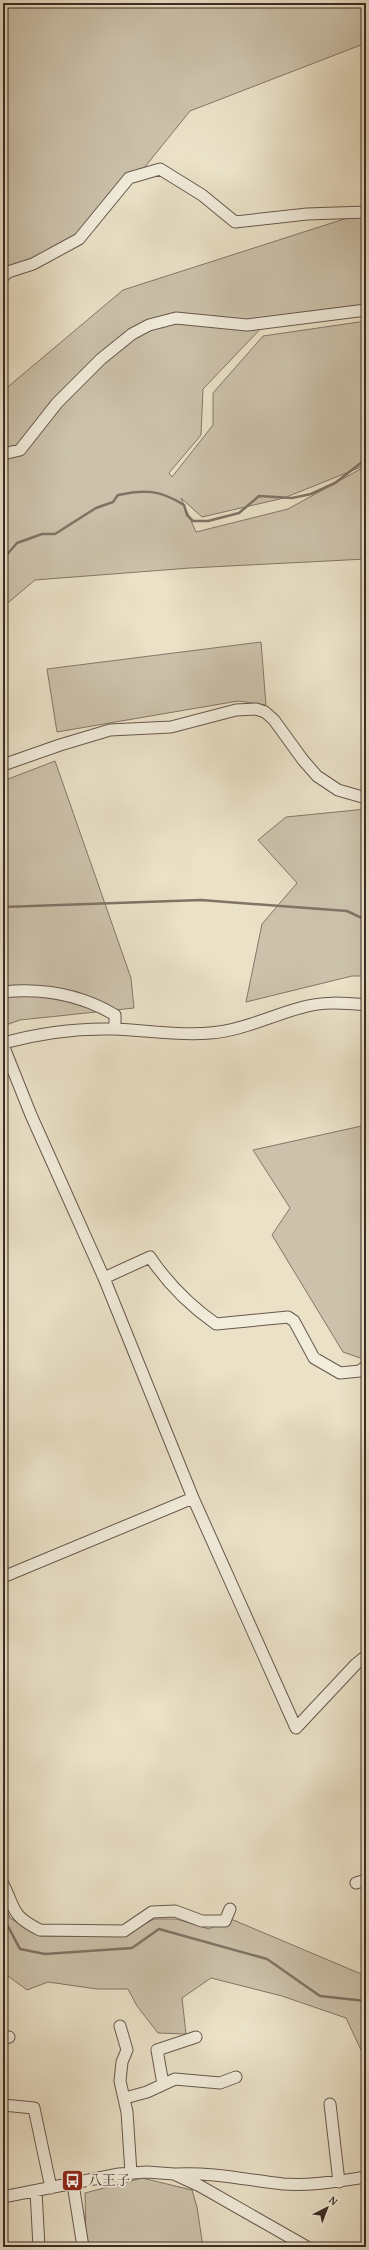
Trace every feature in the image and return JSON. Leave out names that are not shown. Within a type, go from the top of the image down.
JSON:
[{"type":"street","points":[[3,277],[8,272],[33,264],[79,239],[129,178],[160,169],[202,195],[235,222],[307,214],[366,212]]},
{"type":"street","points":[[3,454],[20,450],[57,403],[101,359],[132,334],[149,325],[176,318],[247,325],[366,310]]},
{"type":"street","points":[[3,765],[60,744],[110,730],[171,727],[236,710],[256,709],[264,712],[274,720],[317,776],[338,790],[366,798]]},
{"type":"street","points":[[3,992],[18,991],[81,998],[115,1015],[115,1029]]},
{"type":"street","points":[[366,1004],[341,1002],[301,1007],[239,1028],[212,1033],[188,1035],[115,1029],[57,1031],[3,1044],[31,1115],[104,1278],[193,1498],[296,1728],[356,1664],[366,1656]]},
{"type":"street","points":[[104,1278],[150,1257],[162,1275],[189,1305],[216,1324],[288,1317],[294,1321],[314,1358],[340,1373],[360,1371],[366,1366]]},
{"type":"street","points":[[3,1577],[193,1498]]},
{"type":"street","points":[[3,1884],[10,1904],[17,1915],[28,1924],[40,1930],[124,1931],[152,1912],[167,1911],[175,1911],[202,1921],[225,1921],[230,1909]]},
{"type":"street","points":[[120,2026],[127,2050],[122,2062],[120,2081],[125,2098],[131,2173]]},
{"type":"street","points":[[163,2084],[157,2050],[196,2037]]},
{"type":"street","points":[[125,2098],[147,2092],[175,2079],[220,2083],[236,2078]]},
{"type":"street","points":[[330,2104],[339,2182]]},
{"type":"street","points":[[3,2105],[34,2108],[51,2188]]},
{"type":"street","points":[[3,2197],[131,2173],[147,2172],[206,2174],[285,2184],[339,2182],[366,2177]]},
{"type":"street","points":[[174,2174],[200,2186],[230,2205],[307,2247]]},
{"type":"street","points":[[73,2184],[83,2247]]},
{"type":"street","points":[[36,2191],[39,2247]]},
{"type":"shaded area","points":[[3,3],[366,3],[366,43],[190,111],[94,230],[33,264],[3,275]]},
{"type":"shaded area","points":[[366,212],[366,313],[267,322],[203,389],[201,435],[169,473],[172,477],[213,425],[213,393],[263,336],[366,321],[366,465],[284,498],[202,517],[181,498],[196,532],[288,509],[366,466],[366,559],[190,568],[35,580],[3,607],[3,391],[123,290]]},
{"type":"shaded area","points":[[261,642],[266,705],[238,701],[57,732],[47,669]]},
{"type":"shaded area","points":[[55,761],[131,978],[134,1008],[20,1020],[3,1026],[3,781]]},
{"type":"shaded area","points":[[366,809],[366,976],[352,976],[246,1002],[262,924],[297,883],[258,840],[286,817]]},
{"type":"shaded area","points":[[366,1125],[366,1360],[343,1352],[272,1235],[290,1208],[253,1150]]},
{"type":"shaded area","points":[[3,1902],[10,1918],[40,1936],[122,1936],[154,1919],[176,1919],[209,1929],[231,1919],[366,1976],[366,2047],[361,2050],[346,2018],[282,1996],[211,1978],[182,1998],[186,2034],[158,2033],[137,2006],[128,1989],[97,1989],[48,1982],[27,1990],[8,1976],[3,1968]]},
{"type":"shaded area","points":[[142,2178],[192,2190],[197,2207],[203,2247],[86,2247],[85,2193]]},
{"type":"waterway","points":[[3,559],[17,543],[42,534],[55,534],[96,508],[113,502],[118,495],[136,492],[152,492],[167,496],[184,505],[187,515],[193,521],[208,521],[239,513],[259,496],[292,498],[311,494],[335,483],[366,459]]},
{"type":"waterway","points":[[3,907],[201,900],[347,911],[366,920]]},
{"type":"waterway","points":[[3,1917],[20,1949],[45,1954],[132,1948],[159,1929],[267,1959],[320,1996],[366,2001]]},
{"type":"place","name":"八王子","points":[[73,2180]]}]
